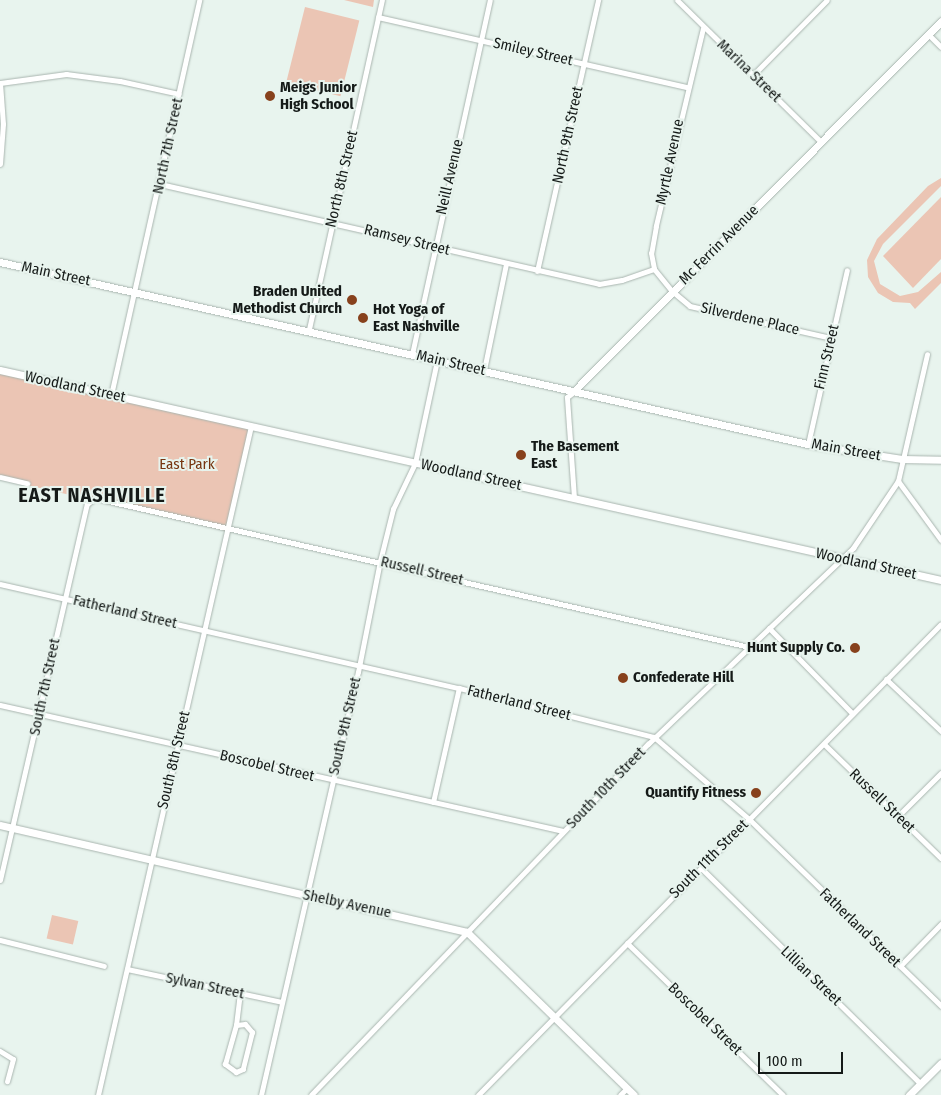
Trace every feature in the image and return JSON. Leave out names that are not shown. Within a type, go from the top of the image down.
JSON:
[{"type":"street","name":"North 7th Street","points":[[134,291],[160,184],[200,0]]},
{"type":"street","name":"North 8th Street","points":[[309,329],[382,0]]},
{"type":"street","name":"Neill Avenue","points":[[412,354],[434,247],[490,0]]},
{"type":"street","name":"North 9th Street","points":[[537,270],[598,0]]},
{"type":"street","name":"Marina Street","points":[[678,0],[703,28],[821,142]]},
{"type":"street","points":[[753,75],[827,0]]},
{"type":"street","name":"Smiley Street","points":[[378,17],[687,87]]},
{"type":"street","name":"Mc Ferrin Avenue","points":[[574,498],[567,397],[941,21]]},
{"type":"street","name":"Myrtle Avenue","points":[[654,269],[653,244],[687,87],[703,28]]},
{"type":"street","points":[[928,34],[941,47]]},
{"type":"street","points":[[0,164],[3,124],[0,83],[66,74],[120,81],[179,94]]},
{"type":"street","name":"Ramsey Street","points":[[160,184],[599,284],[622,280],[654,269]]},
{"type":"street","name":"Main Street","points":[[0,262],[309,329],[808,444],[902,459],[941,460]]},
{"type":"street","points":[[484,370],[506,264]]},
{"type":"street","points":[[654,269],[672,291]]},
{"type":"street","name":"Finn Street","points":[[808,444],[847,270]]},
{"type":"street","points":[[111,395],[134,291]]},
{"type":"street","name":"Silverdene Place","points":[[672,291],[690,306],[832,338]]},
{"type":"street","points":[[927,354],[898,481],[941,540]]},
{"type":"street","name":"South 9th Street","points":[[261,1095],[305,895],[359,665],[380,561],[393,509],[415,463],[437,360]]},
{"type":"street","name":"Woodland Street","points":[[0,370],[941,580]]},
{"type":"street","name":"South 8th Street","points":[[98,1095],[251,426]]},
{"type":"street","points":[[0,477],[27,484]]},
{"type":"street","name":"South 10th Street","points":[[311,1095],[654,737],[843,558],[898,481]]},
{"type":"street","name":"Russell Street","points":[[95,498],[380,561],[749,647]]},
{"type":"street","name":"South 7th Street","points":[[0,880],[14,828],[38,714],[87,504],[95,498]]},
{"type":"street","name":"Fatherland Street","points":[[0,584],[460,688],[654,737],[749,819],[941,1006]]},
{"type":"street","name":"South 11th Street","points":[[478,1095],[941,624]]},
{"type":"street","points":[[769,628],[852,713]]},
{"type":"street","points":[[886,679],[941,731]]},
{"type":"street","points":[[433,802],[460,688]]},
{"type":"street","name":"Boscobel Street","points":[[0,705],[564,831]]},
{"type":"street","name":"Russell Street","points":[[824,744],[941,858]]},
{"type":"street","points":[[898,816],[941,773]]},
{"type":"street","name":"Shelby Avenue","points":[[0,825],[466,932]]},
{"type":"street","name":"Lillian Street","points":[[701,868],[921,1084]]},
{"type":"street","points":[[900,966],[941,924]]},
{"type":"street","points":[[466,932],[634,1095]]},
{"type":"street","points":[[0,940],[104,966]]},
{"type":"street","name":"Boscobel Street","points":[[627,943],[783,1095]]},
{"type":"street","name":"Sylvan Street","points":[[127,969],[282,1002]]},
{"type":"street","points":[[236,1025],[245,1024],[252,1032],[243,1069],[236,1072],[225,1064],[236,1025],[240,993]]},
{"type":"street","points":[[0,1051],[13,1059],[7,1081]]},
{"type":"street","points":[[909,1095],[941,1063]]},
{"type":"street","points":[[620,1095],[627,1088]]},
{"type":"green space","points":[[344,0],[374,0],[373,7]]},
{"type":"green space","points":[[305,7],[359,21],[340,96],[286,83]]},
{"type":"green space","points":[[941,178],[941,186],[883,244],[874,261],[880,284],[900,296],[918,292],[941,272],[941,283],[915,309],[910,303],[893,302],[878,293],[868,277],[867,260],[877,239],[928,186]]},
{"type":"green space","points":[[941,197],[941,259],[913,288],[883,256]]},
{"type":"green space","name":"East Park","points":[[0,369],[250,427],[226,531],[0,479]]},
{"type":"green space","points":[[52,915],[78,921],[73,944],[47,938]]},
{"type":"place","name":"Meigs Junior High School","points":[[270,96]]},
{"type":"place","name":"Braden United Methodist Church","points":[[352,300]]},
{"type":"place","name":"Hot Yoga of East Nashville","points":[[363,318]]},
{"type":"place","name":"The Basement East","points":[[521,455]]},
{"type":"place","name":"Hunt Supply Co.","points":[[855,648]]},
{"type":"place","name":"Confederate Hill","points":[[623,678]]},
{"type":"place","name":"Quantify Fitness","points":[[756,793]]},
{"type":"district","name":"EAST NASHVILLE","points":[[92,495]]}]
